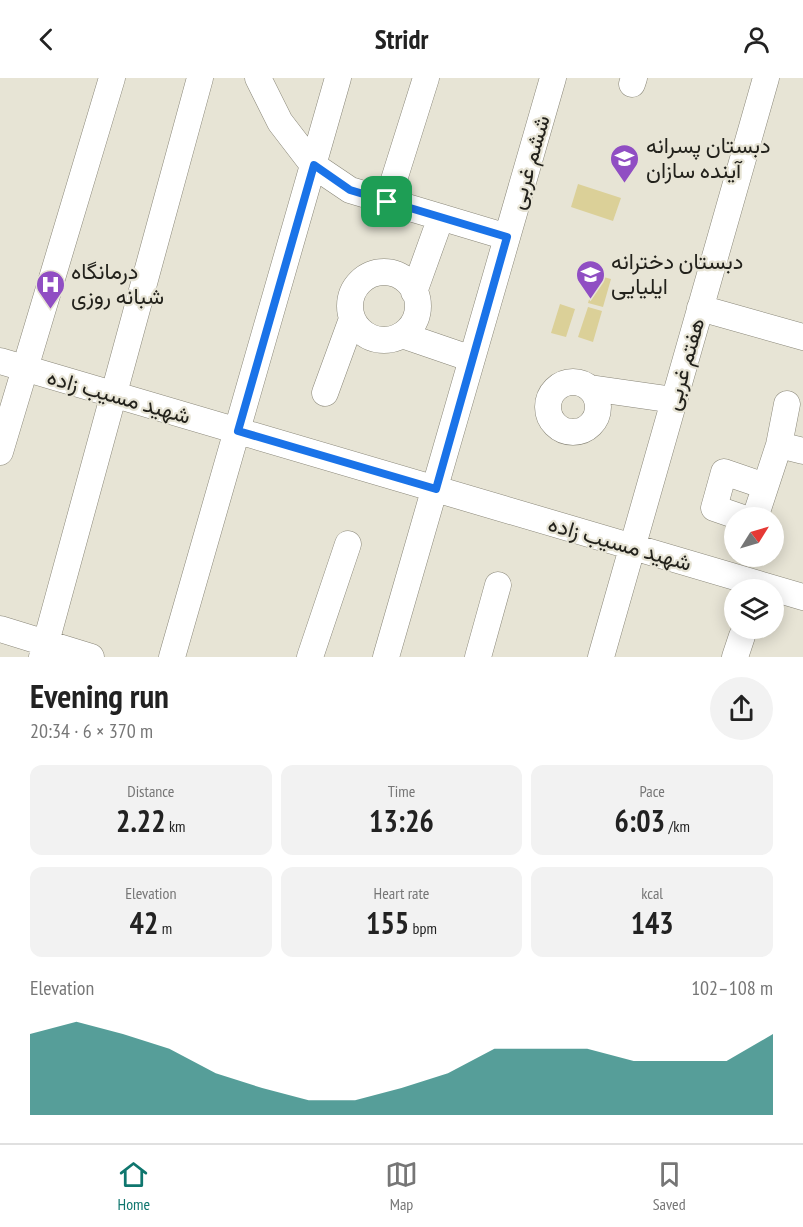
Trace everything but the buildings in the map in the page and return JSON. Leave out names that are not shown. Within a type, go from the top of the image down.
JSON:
[{"type":"street","points":[[0,452],[112,78]]},
{"type":"street","points":[[44,650],[200,78]]},
{"type":"street","points":[[258,78],[280,122],[314,165],[350,190],[507,237]]},
{"type":"street","points":[[172,657],[338,78]]},
{"type":"street","points":[[387,202],[426,78]]},
{"type":"street","name":"ششم غربی","points":[[387,657],[553,78]]},
{"type":"street","name":"هفتم غربی","points":[[601,657],[766,78]]},
{"type":"street","points":[[414,292],[441,217]]},
{"type":"street","points":[[325,393],[352,319],[351,296],[356,286],[365,278],[387,272],[398,275],[414,292],[417,301],[415,320],[402,334],[393,339],[374,339],[365,334],[352,319]]},
{"type":"street","points":[[700,308],[803,337]]},
{"type":"street","points":[[402,334],[472,359]]},
{"type":"street","name":"شهید مسیب زاده","points":[[0,361],[803,597]]},
{"type":"street","points":[[590,388],[674,400]]},
{"type":"street","points":[[758,507],[765,486],[791,448],[787,404]]},
{"type":"street","points":[[724,511],[714,508],[724,472],[765,486]]},
{"type":"street","points":[[310,657],[348,544]]},
{"type":"street","points":[[478,657],[498,585]]},
{"type":"street","points":[[0,629],[44,650],[91,657]]},
{"type":"shaded area","points":[[578,184],[621,198],[613,221],[571,207]]},
{"type":"shaded area","points":[[596,275],[611,279],[603,307],[588,303]]},
{"type":"shaded area","points":[[560,304],[575,309],[566,337],[551,333]]},
{"type":"shaded area","points":[[588,307],[602,311],[593,342],[578,337]]},
{"type":"place","name":"دبستان پسرانه آینده سازان","points":[[625,184]]},
{"type":"place","name":"دبستان دخترانه ایلیایی","points":[[590,300]]},
{"type":"place","name":"درمانگاه شبانه روزی","points":[[50,310]]},
{"type":"route","points":[[314,165],[350,190],[387,202],[507,237],[436,489],[238,431],[314,165]]}]
